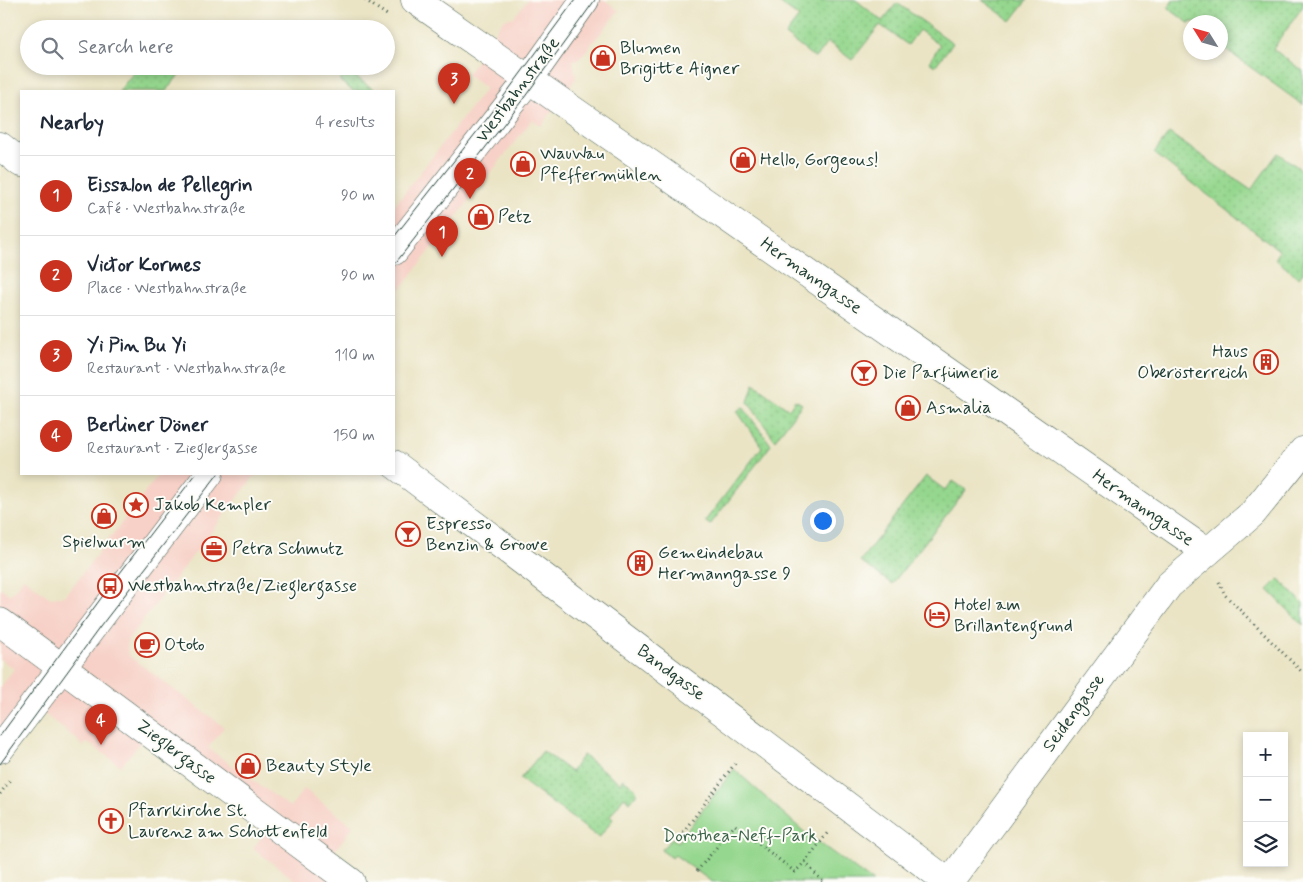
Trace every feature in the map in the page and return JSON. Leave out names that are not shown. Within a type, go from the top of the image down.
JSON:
[{"type":"street","name":"Hermanngasse","points":[[415,0],[1207,552]]},
{"type":"street","name":"Westbahnstraße","points":[[395,250],[528,79],[585,0]]},
{"type":"street","points":[[0,146],[20,163]]},
{"type":"street","name":"Seidengasse","points":[[949,882],[1169,585],[1252,513],[1303,451]]},
{"type":"street","name":"Bandgasse","points":[[395,465],[949,882]]},
{"type":"street","points":[[0,749],[60,667],[208,475]]},
{"type":"street","name":"Zieglergasse","points":[[0,622],[351,882]]},
{"type":"path","points":[[1207,552],[1225,595],[1303,673]]},
{"type":"path","points":[[677,840],[755,737]]},
{"type":"path","points":[[698,871],[735,825],[795,872],[829,831]]},
{"type":"path","points":[[805,862],[823,882]]},
{"type":"shaded area","points":[[528,0],[605,0],[619,11],[579,59],[573,60],[576,78],[541,126],[532,120],[395,296],[395,205],[486,88],[467,75],[503,20],[514,17]]},
{"type":"shaded area","points":[[158,475],[255,475],[127,641],[128,655],[224,727],[208,748],[290,807],[304,789],[353,826],[326,863],[351,882],[297,882],[253,848],[272,824],[149,732],[121,766],[87,742],[83,747],[76,739],[33,705],[0,749],[0,687],[14,669],[0,659],[0,587],[10,595],[24,578],[50,598],[65,596]]},
{"type":"green space","points":[[775,0],[856,0],[882,21],[897,3],[953,43],[935,66],[929,62],[940,45],[919,30],[908,45],[880,25],[852,60],[828,42],[815,58],[785,35],[799,17]]},
{"type":"green space","points":[[982,0],[1027,0],[1011,21]]},
{"type":"green space","points":[[1173,0],[1303,0],[1303,6],[1273,49],[1303,71],[1303,105],[1228,51],[1228,15],[1183,15],[1183,19],[1168,8]]},
{"type":"green space","points":[[132,75],[179,75],[167,90],[120,90]]},
{"type":"green space","points":[[344,75],[353,75],[375,90],[352,90],[340,81]]},
{"type":"green space","points":[[1169,133],[1251,190],[1278,153],[1303,171],[1303,273],[1299,278],[1275,259],[1280,251],[1154,153]]},
{"type":"green space","points":[[754,384],[789,409],[795,400],[802,404],[775,440],[748,402]]},
{"type":"green space","points":[[743,407],[771,445],[710,525],[705,521],[762,447],[737,411]]},
{"type":"green space","points":[[926,476],[945,490],[953,481],[966,490],[892,584],[860,561]]},
{"type":"green space","points":[[1279,579],[1303,603],[1303,625],[1268,590]]},
{"type":"green space","points":[[543,751],[571,772],[583,755],[620,783],[623,779],[635,788],[637,793],[630,802],[624,797],[610,816],[613,819],[599,838],[520,779]]},
{"type":"green space","name":"Dorothea-Neff-Park","points":[[734,769],[803,831],[873,882],[712,882],[675,855],[672,858],[661,850],[672,838],[678,842]]},
{"type":"tram line","points":[[395,236],[490,115],[575,0]]},
{"type":"tram line","points":[[395,264],[524,98],[595,0]]},
{"type":"tram line","points":[[0,736],[110,586],[195,475]]},
{"type":"tram line","points":[[0,764],[100,627],[217,475]]},
{"type":"place","name":"Blumen Brigitte Aigner","points":[[603,58]]},
{"type":"place","name":"Yi Pin Bu Yi","points":[[454,104]]},
{"type":"place","name":"Hello, Gorgeous!","points":[[743,160]]},
{"type":"place","name":"WauWau Pfeffermühlen","points":[[523,164]]},
{"type":"place","name":"Victor Kormes","points":[[470,199]]},
{"type":"place","name":"Petz","points":[[481,217]]},
{"type":"place","name":"Eissalon de Pellegrin","points":[[442,257]]},
{"type":"place","name":"Haus Oberösterreich","points":[[1266,362]]},
{"type":"place","name":"Die Parfümerie","points":[[864,373]]},
{"type":"place","name":"Asmalia","points":[[908,408]]},
{"type":"place","name":"Jakob Kempler","points":[[136,505]]},
{"type":"place","name":"Spielwurm","points":[[104,516]]},
{"type":"place","name":"Espresso Benzin & Groove","points":[[408,534]]},
{"type":"place","name":"Petra Schmutz","points":[[214,549]]},
{"type":"place","name":"Gemeindebau Hermanngasse 9","points":[[640,563]]},
{"type":"place","name":"Westbahnstraße/Zieglergasse","points":[[110,586]]},
{"type":"place","name":"Hotel am Brillantengrund","points":[[937,615]]},
{"type":"place","name":"Ototo","points":[[147,645]]},
{"type":"place","name":"Berliner Döner","points":[[101,745]]},
{"type":"place","name":"Beauty Style","points":[[248,766]]},
{"type":"place","name":"Pfarrkirche St. Laurenz am Schottenfeld","points":[[111,821]]}]
